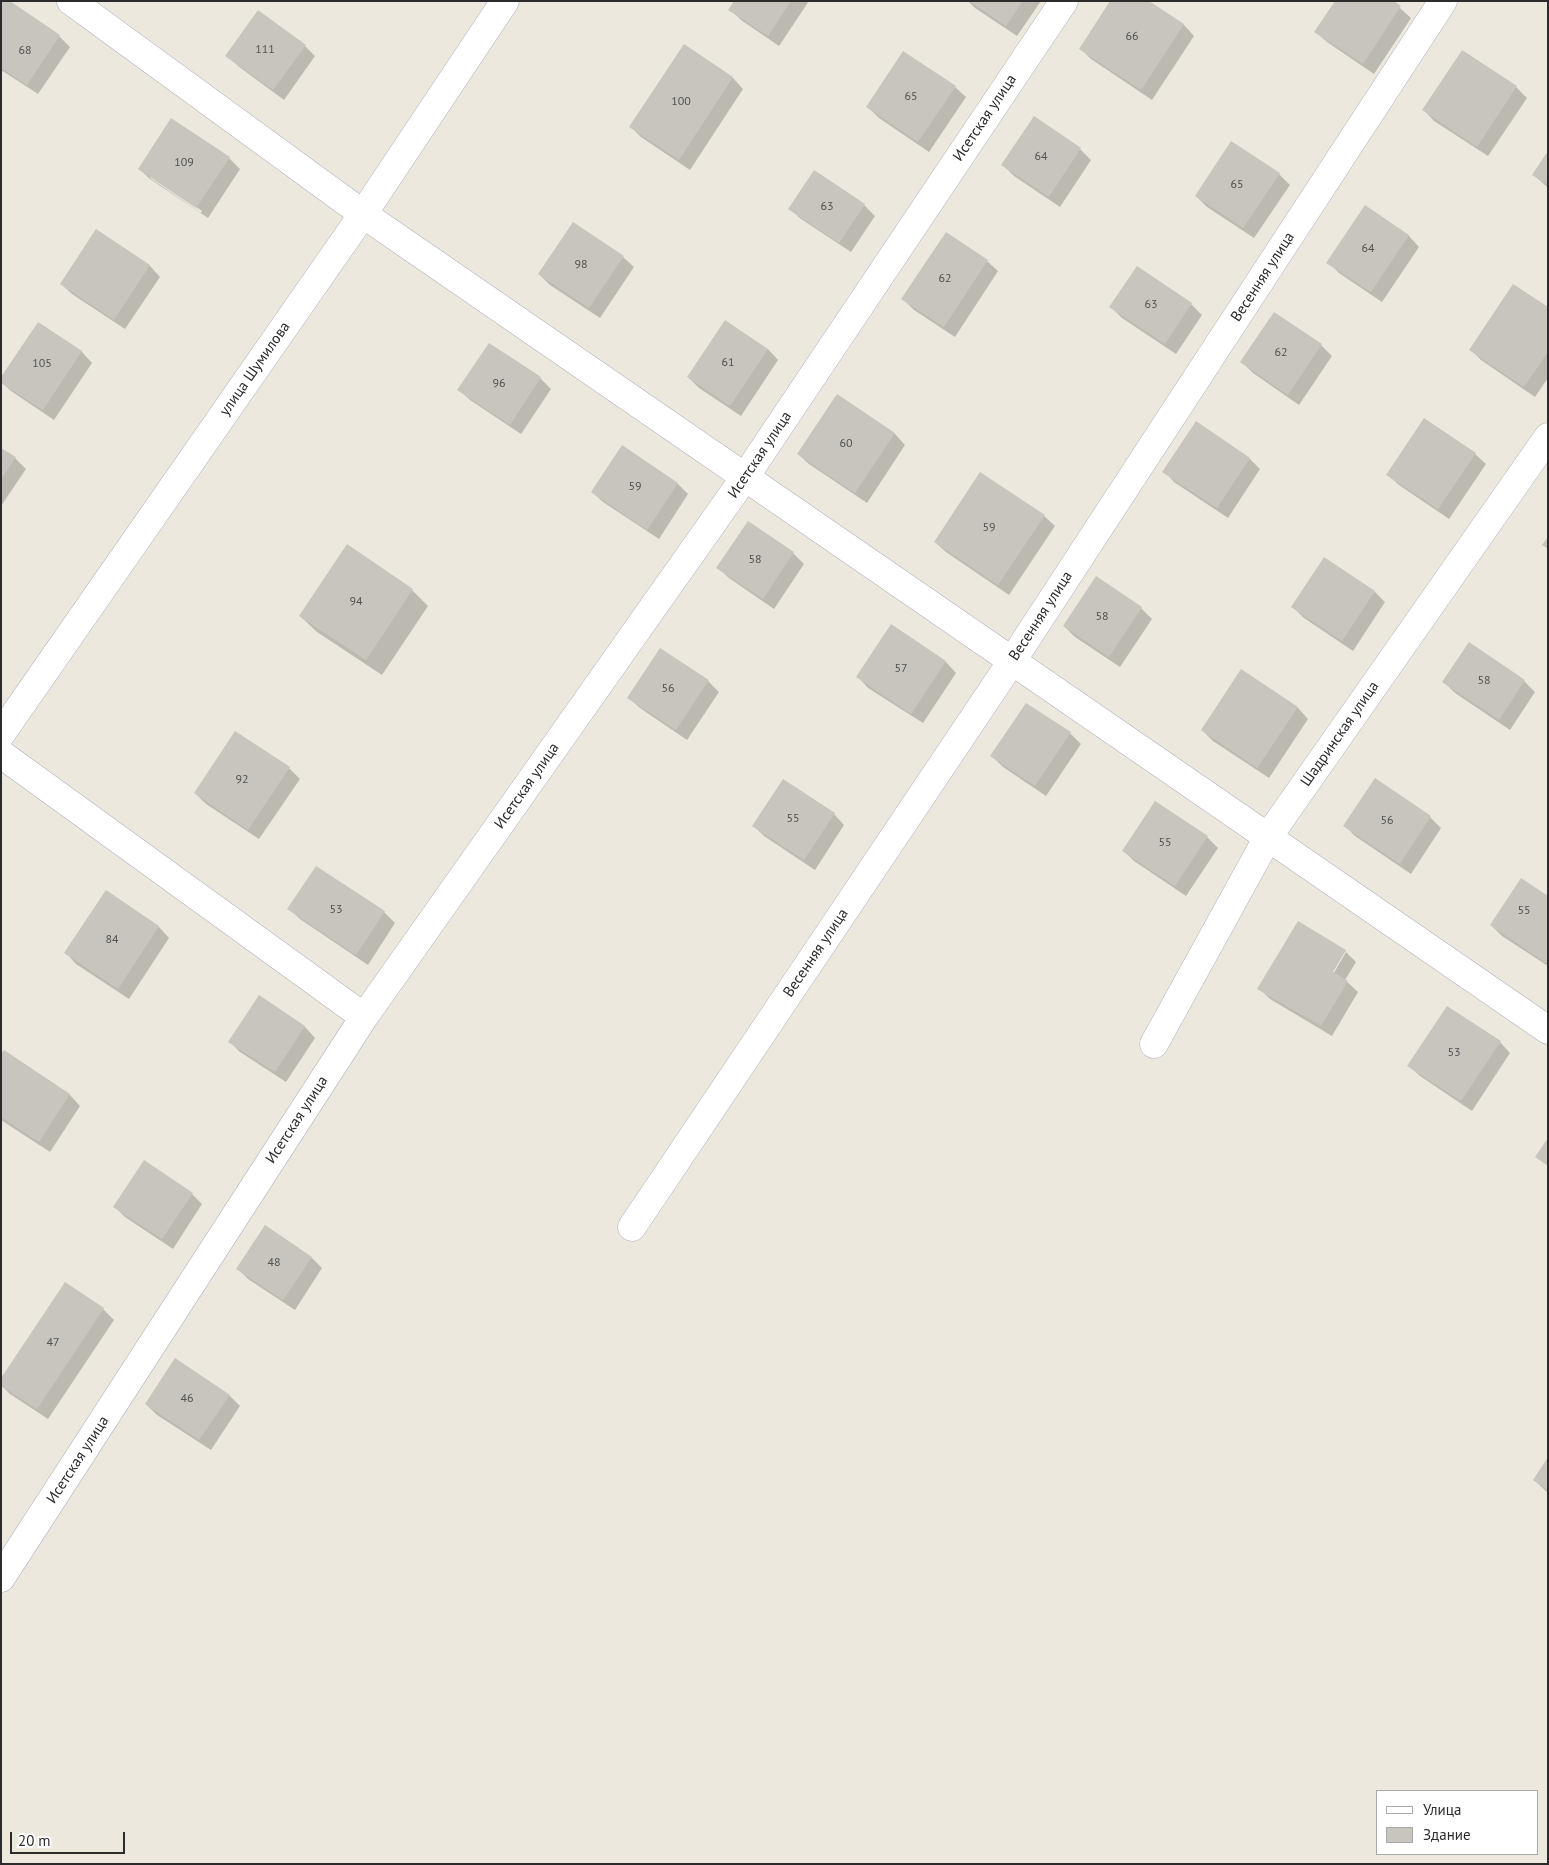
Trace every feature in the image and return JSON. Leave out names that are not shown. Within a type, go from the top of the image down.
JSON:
[{"type":"street","points":[[70,1],[363,214],[1548,1030]]},
{"type":"street","name":"улица Шумилова","points":[[1,734],[363,214],[505,1]]},
{"type":"street","name":"Исетская улица","points":[[1,1578],[364,1017],[745,477],[1064,1]]},
{"type":"street","name":"Весенняя улица","points":[[632,1227],[1012,661],[1443,1]]},
{"type":"street","name":"Шадринская улица","points":[[1154,1044],[1268,837],[1548,436]]},
{"type":"street","points":[[1,754],[364,1017]]},
{"type":"building","points":[[1,1],[10,1],[60,35],[27,85],[1,68]]},
{"type":"building","points":[[734,1],[791,1],[768,36],[728,10]]},
{"type":"building","points":[[969,1],[1023,1],[1006,26]]},
{"type":"building","points":[[1110,1],[1149,1],[1184,24],[1141,90],[1079,49]]},
{"type":"building","points":[[1335,1],[1394,1],[1401,6],[1363,64],[1314,32]]},
{"type":"building","points":[[258,10],[306,45],[273,90],[225,56]]},
{"type":"building","points":[[684,44],[733,77],[679,160],[629,127]]},
{"type":"building","points":[[1462,50],[1517,86],[1477,147],[1422,110]]},
{"type":"building","points":[[903,51],[956,86],[918,142],[866,107]]},
{"type":"building","points":[[1034,116],[1081,148],[1049,197],[1001,165]]},
{"type":"building","points":[[171,118],[230,157],[196,208],[138,169]]},
{"type":"building","points":[[1231,141],[1280,173],[1243,228],[1195,196]]},
{"type":"building","points":[[1548,151],[1548,185],[1532,175]]},
{"type":"building","points":[[814,170],[865,204],[839,243],[788,209]]},
{"type":"building","points":[[1365,205],[1409,235],[1371,292],[1326,263]]},
{"type":"building","points":[[573,222],[624,256],[589,308],[538,274]]},
{"type":"building","points":[[96,229],[150,265],[114,320],[60,284]]},
{"type":"building","points":[[946,232],[988,260],[944,327],[901,299]]},
{"type":"building","points":[[1137,266],[1192,303],[1165,344],[1109,307]]},
{"type":"building","points":[[1513,284],[1548,307],[1548,352],[1524,387],[1469,350]]},
{"type":"building","points":[[1274,312],[1322,344],[1288,395],[1240,362]]},
{"type":"building","points":[[725,320],[768,349],[730,406],[687,377]]},
{"type":"building","points":[[38,322],[82,351],[43,410],[1,383],[1,377]]},
{"type":"building","points":[[489,343],[541,377],[510,425],[457,390]]},
{"type":"building","points":[[837,394],[895,433],[855,493],[797,454]]},
{"type":"building","points":[[1424,418],[1476,453],[1438,509],[1386,475]]},
{"type":"building","points":[[1196,421],[1250,458],[1217,508],[1162,472]]},
{"type":"building","points":[[622,445],[678,483],[647,530],[591,492]]},
{"type":"building","points":[[1,448],[16,457],[1,479]]},
{"type":"building","points":[[980,472],[1045,515],[998,585],[934,542]]},
{"type":"building","points":[[748,521],[794,552],[763,599],[716,568]]},
{"type":"building","points":[[1548,537],[1548,549],[1542,545]]},
{"type":"building","points":[[347,544],[413,589],[366,660],[299,616]]},
{"type":"building","points":[[1324,557],[1375,591],[1342,641],[1291,607]]},
{"type":"building","points":[[1096,576],[1142,607],[1109,657],[1063,626]]},
{"type":"building","points":[[891,624],[946,661],[911,714],[856,677]]},
{"type":"building","points":[[1469,642],[1525,680],[1499,720],[1442,682]]},
{"type":"building","points":[[660,648],[709,680],[676,730],[627,698]]},
{"type":"building","points":[[1241,669],[1298,707],[1257,768],[1201,730]]},
{"type":"building","points":[[1026,703],[1071,732],[1035,786],[990,756]]},
{"type":"building","points":[[235,731],[290,767],[248,830],[194,793]]},
{"type":"building","points":[[1375,778],[1431,816],[1400,864],[1343,826]]},
{"type":"building","points":[[783,779],[835,813],[804,860],[752,826]]},
{"type":"building","points":[[1155,801],[1208,836],[1175,886],[1122,851]]},
{"type":"building","points":[[316,866],[385,911],[356,955],[287,909]]},
{"type":"building","points":[[1521,878],[1548,896],[1548,959],[1546,963],[1490,925]]},
{"type":"building","points":[[106,890],[159,926],[118,989],[64,953]]},
{"type":"building","points":[[1298,921],[1346,950],[1333,972],[1348,981],[1321,1026],[1257,989]]},
{"type":"building","points":[[259,995],[305,1026],[275,1072],[228,1042]]},
{"type":"building","points":[[1447,1006],[1501,1041],[1461,1101],[1407,1066]]},
{"type":"building","points":[[4,1050],[70,1094],[39,1142],[1,1117],[1,1054]]},
{"type":"building","points":[[1548,1138],[1548,1166],[1535,1157]]},
{"type":"building","points":[[144,1160],[193,1193],[162,1239],[113,1207]]},
{"type":"building","points":[[265,1225],[312,1257],[283,1300],[236,1269]]},
{"type":"building","points":[[65,1282],[104,1308],[37,1409],[1,1386],[1,1378]]},
{"type":"building","points":[[175,1358],[230,1395],[199,1440],[145,1404]]},
{"type":"building","points":[[1548,1457],[1548,1490],[1533,1480]]}]
